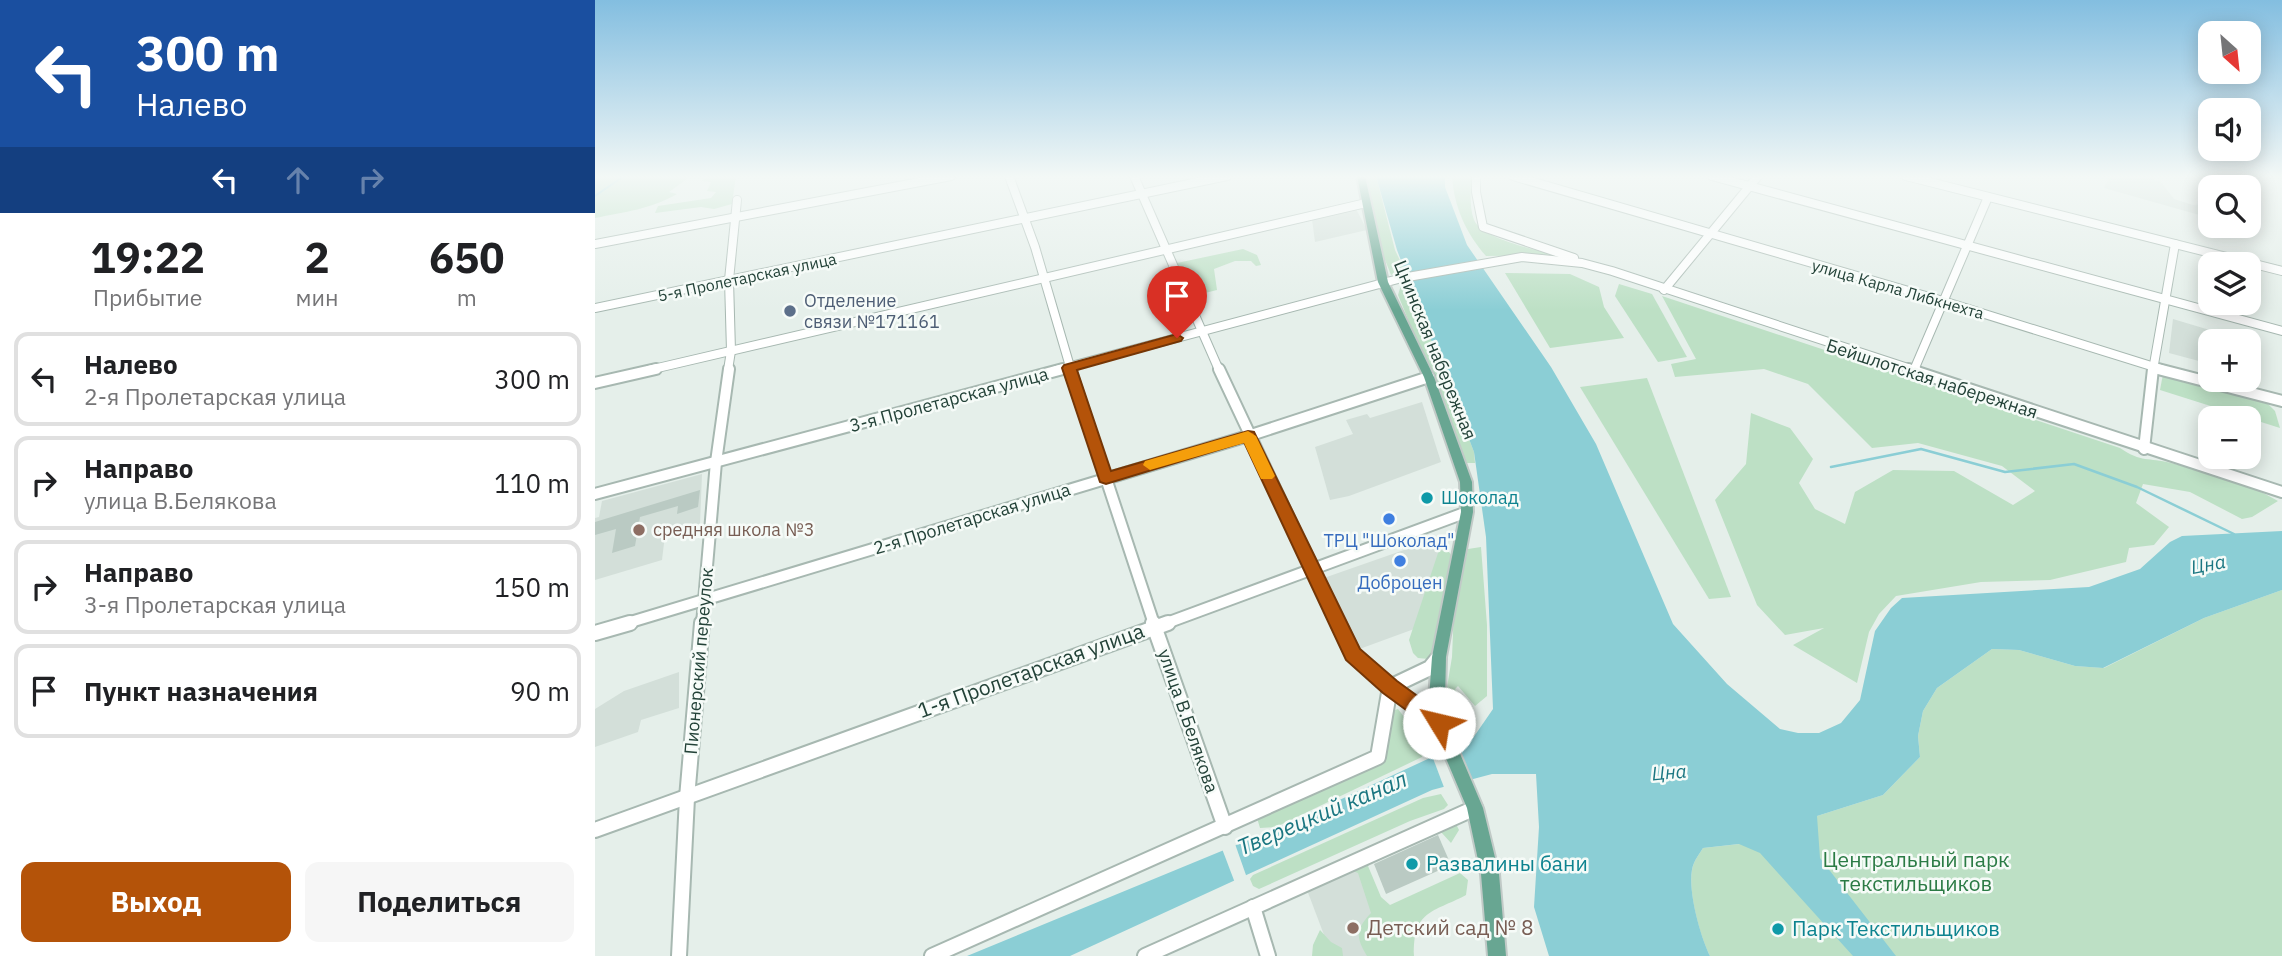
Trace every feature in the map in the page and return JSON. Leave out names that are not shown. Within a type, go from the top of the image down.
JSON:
[{"type":"main road","name":"Цнинская набережная","points":[[1370,221],[1383,282],[1429,377],[1467,482],[1467,512],[1439,657],[1439,723],[1475,808],[1490,874],[1497,956]]},
{"type":"street","points":[[595,244],[719,221]]},
{"type":"street","name":"Пионерский переулок","points":[[678,956],[687,798],[716,462],[731,351],[729,280],[733,221]]},
{"type":"street","name":"5-я Пролетарская улица","points":[[595,309],[1019,221]]},
{"type":"street","name":"улица В.Белякова","points":[[1028,221],[1046,277],[1069,368],[1154,626],[1225,827]]},
{"type":"street","points":[[1155,221],[1248,436],[1353,654],[1390,687],[1439,723]]},
{"type":"street","points":[[595,383],[1288,221]]},
{"type":"street","name":"Бейшлотская набережная","points":[[1482,221],[1483,228],[1573,257],[1582,264]]},
{"type":"street","name":"улица Карла Либкнехта","points":[[1665,221],[1943,301],[2153,367],[2282,401]]},
{"type":"street","points":[[1664,290],[1721,221]]},
{"type":"street","points":[[1882,221],[2282,331]]},
{"type":"street","points":[[1913,373],[1978,221]]},
{"type":"street","points":[[2082,221],[2282,271]]},
{"type":"street","points":[[2144,449],[2153,367],[2175,244]]},
{"type":"street","name":"Бейшлотская набережная","points":[[1402,278],[1522,257],[1582,264],[2282,492]]},
{"type":"street","name":"3-я Пролетарская улица","points":[[595,494],[1402,278]]},
{"type":"street","name":"2-я Пролетарская улица","points":[[595,633],[1248,436],[1429,377]]},
{"type":"street","name":"1-я Пролетарская улица","points":[[595,830],[1467,512]]},
{"type":"street","points":[[1390,687],[1430,668],[1439,657]]},
{"type":"street","points":[[932,956],[1378,757],[1390,687]]},
{"type":"street","points":[[1145,956],[1475,808]]},
{"type":"street","points":[[1253,906],[1268,956]]},
{"type":"shaded area","points":[[1312,221],[1362,221],[1367,230],[1315,242]]},
{"type":"shaded area","points":[[2173,319],[2206,329],[2198,329],[2198,361],[2169,353]]},
{"type":"shaded area","points":[[1422,402],[1441,462],[1349,496],[1330,500],[1315,447],[1353,434],[1346,420],[1367,414],[1370,418]]},
{"type":"shaded area","name":"средняя школа №3","points":[[702,474],[700,524],[665,535],[662,560],[595,580],[595,518],[599,517],[602,501]]},
{"type":"shaded area","points":[[1444,536],[1436,621],[1354,651],[1321,579]]},
{"type":"shaded area","points":[[679,672],[679,708],[641,720],[638,732],[595,747],[595,709],[624,691]]},
{"type":"shaded area","name":"Детский сад № 8","points":[[1365,863],[1391,956],[1332,956],[1307,890]]},
{"type":"green space","points":[[1375,221],[1387,221],[1395,250],[1405,271],[1391,275],[1380,247]]},
{"type":"green space","points":[[1463,221],[1474,221],[1487,233],[1498,238],[1554,255],[1486,256]]},
{"type":"green space","points":[[1243,249],[1257,255],[1261,265],[1256,266],[1251,261],[1235,261],[1214,269],[1217,290],[1192,294],[1177,263]]},
{"type":"green space","points":[[1505,273],[1570,274],[1599,287],[1604,307],[1624,338],[1550,348]]},
{"type":"green space","points":[[1410,283],[1474,452],[1475,463],[1467,463],[1398,295],[1401,285]]},
{"type":"green space","points":[[1619,284],[1652,294],[1687,357],[1658,362],[1615,296]]},
{"type":"green space","points":[[1662,296],[2120,448],[2140,458],[2171,463],[2226,478],[2278,501],[2252,517],[2242,519],[2190,492],[2143,484],[2136,503],[2169,527],[2154,545],[2129,548],[2126,562],[2050,580],[1981,582],[1896,596],[1879,614],[1869,632],[1857,683],[1793,645],[1824,628],[1785,635],[1757,605],[1715,500],[1746,464],[1751,413],[1790,428],[1813,459],[1799,483],[1815,509],[1845,524],[1855,492],[1893,470],[1954,471],[2013,505],[2035,491],[2002,466],[1918,443],[1872,448],[1808,384],[1764,369],[1675,377],[1671,364],[1696,359]]},
{"type":"green space","points":[[2164,369],[2198,378],[2198,392],[2248,392],[2259,395],[2275,411],[2280,428],[2261,422],[2261,406],[2211,406],[2160,390]]},
{"type":"green space","points":[[1647,378],[1731,597],[1709,599],[1580,387]]},
{"type":"green space","points":[[1481,547],[1487,625],[1487,696],[1475,706],[1458,686],[1455,689],[1465,706],[1461,722],[1448,717],[1450,710],[1447,687],[1452,657],[1454,609],[1468,549]]},
{"type":"green space","points":[[1439,550],[1449,552],[1454,559],[1445,610],[1428,659],[1418,658],[1413,653],[1409,640]]},
{"type":"green space","name":"Центральный парк текстильщиков","points":[[2282,590],[2282,956],[1710,956],[1698,923],[1691,884],[1694,863],[1703,848],[1758,842],[1817,816],[1883,795],[1920,757],[1918,736],[1923,711],[1937,688],[1992,649],[2019,650],[2075,666],[2104,668],[2204,618]]},
{"type":"green space","points":[[1398,709],[1414,730],[1425,751],[1422,757],[1276,827],[1260,828],[1257,818],[1378,761],[1395,710]]},
{"type":"green space","points":[[1441,794],[1448,805],[1444,809],[1410,821],[1259,889],[1253,886],[1250,879],[1253,875],[1423,798]]},
{"type":"green space","points":[[1455,822],[1459,830],[1451,843],[1441,832],[1433,833],[1368,866],[1381,897],[1390,905],[1460,873],[1468,880],[1466,895],[1434,910],[1421,921],[1417,930],[1414,956],[1367,956],[1359,934],[1362,924],[1371,913],[1358,873],[1353,871],[1319,887],[1316,883]]},
{"type":"green space","points":[[1320,930],[1331,942],[1342,948],[1343,956],[1312,956],[1313,945]]},
{"type":"water","points":[[1389,221],[1458,221],[1467,245],[1551,367],[1596,444],[1673,624],[1727,684],[1780,729],[1798,733],[1819,733],[1841,723],[1860,700],[1875,631],[1891,608],[1902,598],[2089,587],[2140,569],[2170,542],[2182,536],[2282,531],[2282,590],[2204,618],[2103,668],[2075,666],[2019,650],[1992,649],[1937,688],[1923,711],[1918,736],[1920,757],[1883,795],[1817,816],[1820,858],[1896,956],[1853,956],[1760,853],[1739,844],[1703,848],[1694,863],[1692,896],[1710,956],[1549,956],[1534,907],[1539,827],[1536,774],[1492,774],[1432,790],[1070,956],[967,956],[1292,822],[1473,738],[1493,709],[1486,537],[1474,452],[1397,250]]},
{"type":"pier","points":[[1451,744],[1465,784],[1445,790],[1431,753]]},
{"type":"pier","points":[[1234,841],[1247,878],[1235,883],[1221,846]]},
{"type":"building","name":"средняя школа №3","points":[[700,490],[698,507],[677,514],[678,506],[640,517],[635,546],[612,553],[616,529],[595,535],[595,522]]},
{"type":"building","name":"Развалины бани","points":[[1438,835],[1451,865],[1386,894],[1374,864]]},
{"type":"waterway","points":[[1831,467],[1921,449],[2005,472],[2074,464],[2137,487],[2234,534]]},
{"type":"slow traffic","points":[[1150,465],[1248,436],[1267,476]]},
{"type":"place","name":"Отделение связи №171161","points":[[790,311]]},
{"type":"place","name":"Шоколад","points":[[1427,498]]},
{"type":"place","name":"ТРЦ \"Шоколад\"","points":[[1389,519]]},
{"type":"place","name":"средняя школа №3","points":[[639,530]]},
{"type":"place","name":"Доброцен","points":[[1400,561]]},
{"type":"place","name":"Развалины бани","points":[[1412,864]]},
{"type":"place","name":"Детский сад № 8","points":[[1353,928]]},
{"type":"place","name":"Парк Текстильщиков","points":[[1778,929]]},
{"type":"route","points":[[1177,338],[1069,368],[1106,478],[1248,436],[1353,654],[1390,687],[1439,723]]},
{"type":"water label","name":"Цна","points":[[2208,564]]},
{"type":"water label","name":"Цна","points":[[1669,772]]},
{"type":"water label","name":"Тверецкий канал","points":[[1322,813]]}]
